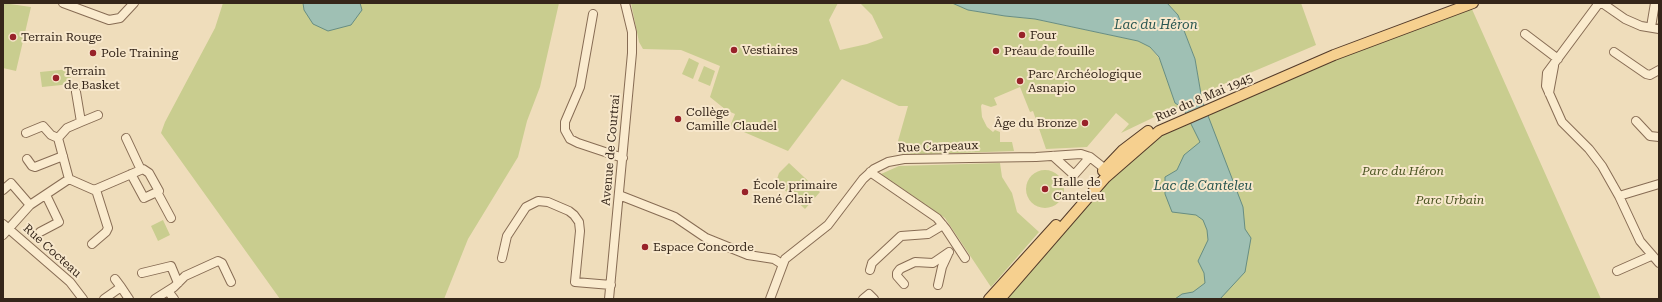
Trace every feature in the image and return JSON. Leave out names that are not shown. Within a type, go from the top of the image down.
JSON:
[{"type":"main road","name":"Rue du 8 Mai 1945","points":[[1210,106],[1335,50],[1460,3]]},
{"type":"main road","name":"Rue du 8 Mai 1945","points":[[1000,299],[1123,150],[1160,124],[1181,118],[1334,55],[1474,3]]},
{"type":"main road","name":"Rue du 8 Mai 1945","points":[[989,299],[1108,170]]},
{"type":"street","points":[[63,3],[105,20],[112,20],[123,16],[134,3]]},
{"type":"street","name":"Avenue de Courtrai","points":[[609,299],[632,48],[631,22],[626,3]]},
{"type":"street","points":[[1655,3],[1655,28],[1625,19],[1600,3],[1556,63],[1549,94],[1562,122],[1593,154],[1619,196],[1637,236],[1651,256],[1659,263]]},
{"type":"street","points":[[593,14],[580,87],[565,122],[565,130],[570,139],[578,143],[623,158]]},
{"type":"street","points":[[1525,34],[1556,63]]},
{"type":"street","points":[[1614,52],[1646,74],[1650,75],[1659,70]]},
{"type":"street","points":[[76,92],[81,122]]},
{"type":"street","points":[[58,138],[67,128],[98,115]]},
{"type":"street","points":[[1636,121],[1650,136],[1659,137]]},
{"type":"street","points":[[26,133],[42,126],[51,135],[58,138]]},
{"type":"street","points":[[58,138],[69,179],[89,190],[96,190],[141,170],[149,173],[171,218]]},
{"type":"street","points":[[126,138],[141,170]]},
{"type":"street","name":"Rue Carpeaux","points":[[782,264],[785,259],[828,225],[855,187],[870,172],[888,162],[904,159],[1053,156],[1081,154],[1090,157],[1108,170]]},
{"type":"street","points":[[27,159],[32,166],[36,167],[62,156]]},
{"type":"street","points":[[1053,156],[1074,175],[1090,157]]},
{"type":"street","points":[[870,172],[937,218],[965,258]]},
{"type":"street","points":[[131,174],[144,198],[157,192]]},
{"type":"street","points":[[5,229],[30,205],[69,179]]},
{"type":"street","points":[[3,190],[11,183],[30,205]]},
{"type":"street","points":[[1619,196],[1659,184]]},
{"type":"street","points":[[92,244],[106,232],[108,228],[96,190]]},
{"type":"street","points":[[40,232],[59,222],[46,195]]},
{"type":"street","points":[[619,195],[675,217],[706,238],[748,255],[774,259],[782,264],[770,299]]},
{"type":"street","points":[[502,258],[507,236],[526,207],[538,201],[548,202],[569,211],[579,222],[580,231],[575,282],[611,285]]},
{"type":"street","points":[[870,270],[872,263],[901,236],[928,234],[943,225]]},
{"type":"street","name":"Rue Cocteau","points":[[5,229],[70,282],[83,299]]},
{"type":"street","points":[[904,284],[897,274],[900,269],[915,262],[935,262],[949,252],[956,244]]},
{"type":"street","points":[[938,285],[942,267],[949,252]]},
{"type":"street","points":[[1617,272],[1651,256]]},
{"type":"street","points":[[155,299],[168,291],[185,276],[218,261],[222,263],[232,282]]},
{"type":"street","points":[[142,273],[171,266],[178,283]]},
{"type":"street","points":[[115,279],[128,299]]},
{"type":"street","points":[[104,299],[121,287]]},
{"type":"street","points":[[168,291],[174,299]]},
{"type":"street","points":[[863,299],[869,294],[874,299]]},
{"type":"green space","name":"Terrain Rouge","points":[[3,3],[31,7],[16,71],[3,68]]},
{"type":"green space","points":[[223,3],[303,3],[304,10],[361,10],[360,3],[559,3],[540,87],[527,121],[518,157],[468,239],[444,299],[280,299],[161,133],[165,122],[215,28]]},
{"type":"green space","points":[[631,3],[838,3],[829,20],[840,50],[867,44],[883,38],[872,15],[860,3],[952,3],[968,10],[1035,19],[1138,41],[1150,47],[1162,62],[1175,103],[1183,108],[1167,111],[1121,133],[1129,124],[1116,113],[1087,147],[1046,149],[1033,111],[1030,112],[1020,87],[994,98],[997,105],[991,107],[982,104],[981,106],[982,117],[987,127],[993,132],[995,130],[1000,132],[1000,142],[1012,142],[1014,151],[902,155],[898,141],[908,106],[899,106],[842,79],[788,151],[730,126],[735,114],[726,110],[710,97],[720,66],[681,50],[643,49],[639,42]]},
{"type":"green space","points":[[1167,3],[1301,3],[1316,45],[1201,95],[1195,59],[1178,15]]},
{"type":"green space","name":"Parc du Héron","points":[[1471,7],[1601,299],[1006,299],[1112,176],[1155,137],[1336,59]]},
{"type":"green space","points":[[689,58],[699,63],[693,79],[682,74]]},
{"type":"green space","points":[[704,66],[715,71],[710,86],[698,81]]},
{"type":"green space","name":"Terrain de Basket","points":[[70,69],[71,84],[42,87],[40,72]]},
{"type":"green space","points":[[789,163],[820,192],[805,209],[776,182],[779,173]]},
{"type":"green space","points":[[1000,163],[1002,177],[1012,193],[1017,212],[1039,232],[991,287],[945,218],[881,174],[899,166]]},
{"type":"green space","name":"Halle de Canteleu","points":[[1045,170],[1058,176],[1064,189],[1058,202],[1045,208],[1032,202],[1026,189],[1032,176]]},
{"type":"green space","points":[[163,220],[170,235],[158,241],[151,226]]},
{"type":"water","points":[[303,3],[360,3],[362,10],[351,25],[328,31],[313,24],[304,10]]},
{"type":"water","points":[[952,3],[1167,3],[1178,15],[1195,59],[1202,100],[1243,207],[1245,229],[1251,238],[1245,272],[1220,299],[1175,299],[1182,294],[1193,292],[1205,283],[1204,273],[1198,261],[1208,240],[1207,230],[1203,220],[1196,215],[1172,212],[1165,194],[1165,177],[1177,170],[1184,155],[1200,142],[1183,108],[1175,103],[1159,57],[1150,47],[1138,41],[1035,19],[968,10]]},
{"type":"place","name":"Four","points":[[1022,35]]},
{"type":"place","name":"Terrain Rouge","points":[[13,37]]},
{"type":"place","name":"Vestiaires","points":[[734,50]]},
{"type":"place","name":"Préau de fouille","points":[[996,51]]},
{"type":"place","name":"Pole Training","points":[[93,53]]},
{"type":"place","name":"Terrain de Basket","points":[[56,78]]},
{"type":"place","name":"Parc Archéologique Asnapio","points":[[1020,81]]},
{"type":"place","name":"Collège Camille Claudel","points":[[678,119]]},
{"type":"place","name":"Âge du Bronze","points":[[1085,123]]},
{"type":"place","name":"Halle de Canteleu","points":[[1045,189]]},
{"type":"place","name":"École primaire René Clair","points":[[745,192]]},
{"type":"place","name":"Espace Concorde","points":[[645,247]]},
{"type":"water label","name":"Lac du Héron","points":[[1156,25]]},
{"type":"water label","name":"Lac de Canteleu","points":[[1203,186]]},
{"type":"park label","name":"Parc Urbain","points":[[1450,200]]}]
